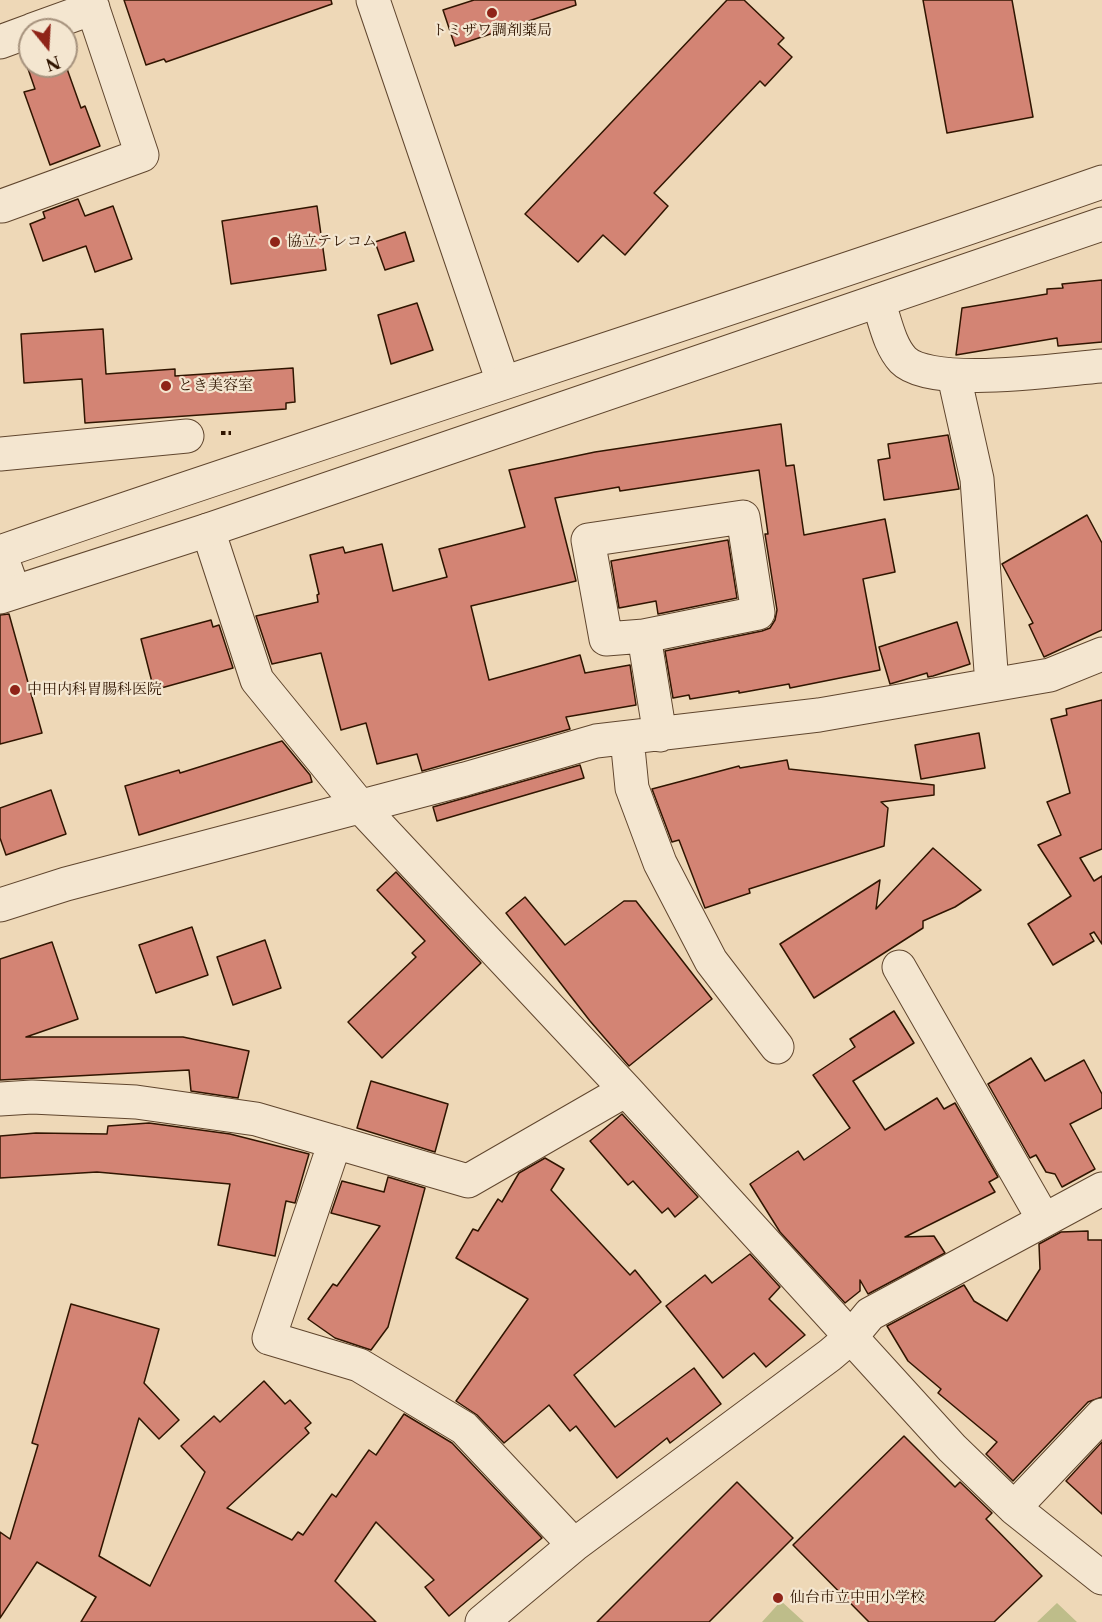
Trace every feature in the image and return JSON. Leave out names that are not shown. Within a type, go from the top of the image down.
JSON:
[{"type":"street","points":[[373,0],[503,382]]},
{"type":"street","points":[[2,206],[142,155],[91,4],[59,18]]},
{"type":"street","points":[[0,42],[18,35]]},
{"type":"street","points":[[1102,182],[888,257],[503,382],[0,552],[7,595],[208,530],[1102,224]]},
{"type":"street","points":[[878,301],[894,347],[904,361],[932,374],[954,376],[1102,366]]},
{"type":"street","points":[[954,376],[977,479],[992,685]]},
{"type":"street","points":[[0,454],[187,435]]},
{"type":"street","points":[[743,517],[758,613],[644,636],[606,639],[588,540],[743,517]]},
{"type":"street","points":[[208,530],[257,680],[359,805],[626,1090],[952,1448],[1014,1508],[1102,1578]]},
{"type":"street","points":[[644,636],[660,735]]},
{"type":"street","points":[[0,905],[66,884],[192,853],[596,741],[819,714],[992,685],[1050,675],[1102,654]]},
{"type":"street","points":[[627,738],[632,788],[660,863],[711,961],[777,1047]]},
{"type":"street","points":[[899,968],[1044,1220]]},
{"type":"street","points":[[0,1099],[32,1097],[136,1102],[256,1119],[468,1181],[626,1090]]},
{"type":"street","points":[[335,1142],[268,1338],[359,1365],[464,1428],[574,1545]]},
{"type":"street","points":[[482,1622],[574,1545],[850,1338],[870,1314],[1102,1189]]},
{"type":"street","points":[[1014,1508],[1102,1414]]},
{"type":"shaded area","points":[[781,1601],[804,1622],[762,1622]]},
{"type":"shaded area","points":[[1057,1603],[1077,1622],[1037,1622]]},
{"type":"building","points":[[124,0],[331,0],[332,4],[166,62],[164,59],[146,65]]},
{"type":"building","points":[[474,0],[575,0],[576,5],[455,46],[443,10]]},
{"type":"building","points":[[727,0],[744,0],[784,38],[778,44],[792,57],[765,86],[760,81],[654,193],[668,206],[625,255],[603,235],[578,262],[525,214]]},
{"type":"building","points":[[923,0],[1012,0],[1033,117],[947,133]]},
{"type":"building","points":[[31,78],[70,78],[81,108],[85,106],[100,146],[50,165],[24,92],[35,89]]},
{"type":"building","points":[[78,199],[85,216],[113,206],[132,259],[95,272],[86,246],[43,261],[30,224],[45,218],[43,212]]},
{"type":"building","points":[[317,206],[326,270],[231,284],[222,221]]},
{"type":"building","points":[[405,232],[414,261],[385,270],[375,242]]},
{"type":"building","points":[[1102,280],[1102,342],[1058,346],[1057,338],[956,355],[962,308],[1047,294],[1047,289],[1063,288],[1062,284]]},
{"type":"building","points":[[417,303],[433,350],[391,364],[378,315]]},
{"type":"building","points":[[103,329],[106,374],[175,369],[175,376],[293,368],[295,402],[286,403],[286,409],[85,423],[82,379],[24,383],[21,334]]},
{"type":"building","points":[[781,424],[786,466],[794,465],[804,535],[885,519],[895,572],[863,579],[880,670],[790,688],[789,684],[690,699],[689,695],[673,698],[665,651],[762,631],[770,628],[775,620],[777,610],[765,534],[768,534],[759,470],[620,491],[619,487],[555,498],[576,581],[471,606],[489,680],[580,655],[585,673],[630,665],[636,705],[566,717],[570,729],[422,771],[417,754],[377,764],[366,723],[341,730],[321,653],[272,664],[256,616],[318,602],[317,595],[319,594],[310,555],[343,547],[345,553],[382,544],[393,591],[447,577],[439,549],[525,527],[509,470],[595,452]]},
{"type":"building","points":[[948,435],[959,489],[884,500],[878,460],[890,458],[888,444]]},
{"type":"building","points":[[1087,515],[1102,543],[1102,630],[1044,657],[1029,625],[1033,623],[1002,564]]},
{"type":"building","points":[[728,540],[737,598],[658,614],[656,601],[619,608],[611,561]]},
{"type":"building","name":"中田内科胃腸科医院","points":[[9,614],[42,733],[0,744],[0,615]]},
{"type":"building","points":[[211,620],[213,627],[219,625],[233,668],[154,690],[141,639]]},
{"type":"building","points":[[957,622],[970,664],[933,676],[928,677],[927,673],[890,684],[879,647]]},
{"type":"building","points":[[1102,700],[1102,849],[1080,858],[1094,881],[1102,876],[1102,944],[1094,932],[1090,934],[1094,941],[1053,965],[1028,924],[1071,896],[1038,845],[1061,835],[1047,802],[1070,793],[1051,719],[1067,715],[1066,709]]},
{"type":"building","points":[[979,733],[985,768],[921,779],[915,745]]},
{"type":"building","points":[[282,741],[310,775],[312,782],[139,835],[125,786],[179,770],[180,773]]},
{"type":"building","points":[[787,760],[789,769],[934,785],[934,795],[881,802],[888,808],[884,846],[749,889],[750,893],[705,908],[679,840],[672,842],[652,789],[739,766],[740,768]]},
{"type":"building","points":[[580,765],[584,778],[437,821],[433,807]]},
{"type":"building","points":[[51,790],[66,834],[6,855],[0,838],[0,808]]},
{"type":"building","points":[[933,848],[981,890],[955,907],[923,921],[923,928],[814,998],[780,944],[880,880],[876,909]]},
{"type":"building","points":[[396,872],[481,963],[382,1058],[348,1022],[416,957],[412,953],[425,941],[377,890]]},
{"type":"building","points":[[525,897],[565,945],[624,901],[636,901],[712,999],[629,1066],[590,1021],[506,913]]},
{"type":"building","points":[[192,927],[208,975],[156,993],[139,945]]},
{"type":"building","points":[[265,940],[281,988],[233,1005],[217,957]]},
{"type":"building","points":[[52,942],[78,1019],[26,1037],[183,1037],[249,1051],[238,1098],[191,1091],[189,1070],[0,1080],[0,959]]},
{"type":"building","points":[[894,1011],[914,1043],[853,1081],[885,1130],[937,1098],[944,1109],[955,1103],[998,1177],[989,1182],[995,1192],[905,1237],[934,1236],[945,1253],[868,1294],[860,1280],[860,1291],[845,1303],[780,1232],[750,1184],[798,1151],[804,1160],[850,1128],[813,1075],[855,1047],[850,1039]]},
{"type":"building","points":[[1031,1058],[1045,1081],[1084,1060],[1102,1094],[1102,1108],[1070,1124],[1095,1169],[1062,1187],[1055,1174],[1046,1172],[1036,1155],[1030,1158],[988,1084]]},
{"type":"building","points":[[371,1081],[448,1104],[435,1152],[357,1128]]},
{"type":"building","points":[[622,1114],[698,1197],[675,1217],[668,1208],[662,1213],[633,1181],[628,1185],[590,1141]]},
{"type":"building","points":[[149,1123],[230,1134],[309,1154],[295,1203],[286,1201],[275,1256],[218,1245],[230,1184],[97,1172],[0,1178],[0,1136],[36,1133],[107,1134],[108,1126]]},
{"type":"building","points":[[545,1158],[564,1169],[551,1190],[630,1275],[635,1270],[661,1302],[574,1375],[615,1427],[694,1368],[721,1404],[670,1443],[667,1438],[617,1478],[576,1426],[570,1431],[549,1405],[504,1443],[477,1415],[456,1401],[528,1299],[456,1258],[473,1229],[478,1231],[498,1199],[502,1202],[519,1173]]},
{"type":"building","points":[[388,1177],[425,1188],[388,1327],[371,1350],[335,1338],[308,1319],[333,1284],[337,1286],[380,1226],[331,1213],[342,1181],[384,1192]]},
{"type":"building","points":[[1088,1231],[1088,1240],[1102,1240],[1102,1397],[1088,1402],[1013,1481],[986,1454],[997,1442],[938,1393],[941,1389],[908,1361],[887,1326],[964,1285],[974,1301],[1007,1321],[1040,1269],[1039,1244],[1061,1232]]},
{"type":"building","points":[[750,1254],[780,1287],[769,1299],[805,1335],[766,1367],[754,1353],[723,1378],[666,1306],[705,1275],[712,1283]]},
{"type":"building","points":[[71,1304],[159,1329],[144,1383],[179,1420],[159,1439],[139,1418],[99,1556],[150,1586],[205,1472],[181,1446],[214,1416],[220,1422],[264,1381],[285,1404],[290,1400],[311,1423],[305,1428],[309,1433],[227,1508],[292,1540],[298,1532],[303,1535],[332,1494],[336,1497],[369,1450],[376,1455],[404,1414],[452,1443],[542,1538],[449,1616],[425,1587],[434,1580],[376,1522],[335,1581],[376,1622],[81,1622],[96,1597],[37,1562],[0,1618],[0,1532],[10,1539],[38,1445],[32,1443]]},
{"type":"building","points":[[904,1436],[955,1487],[960,1482],[992,1513],[986,1519],[1042,1576],[994,1622],[869,1622],[793,1545]]},
{"type":"building","points":[[1102,1442],[1102,1514],[1066,1481]]},
{"type":"building","points":[[737,1482],[793,1538],[709,1622],[597,1622]]},
{"type":"place","name":"トミザワ調剤薬局","points":[[492,13]]},
{"type":"place","name":"協立テレコム","points":[[275,242]]},
{"type":"place","name":"とき美容室","points":[[166,386]]},
{"type":"place","name":"中田内科胃腸科医院","points":[[15,690]]},
{"type":"place","name":"仙台市立中田小学校","points":[[778,1598]]}]
